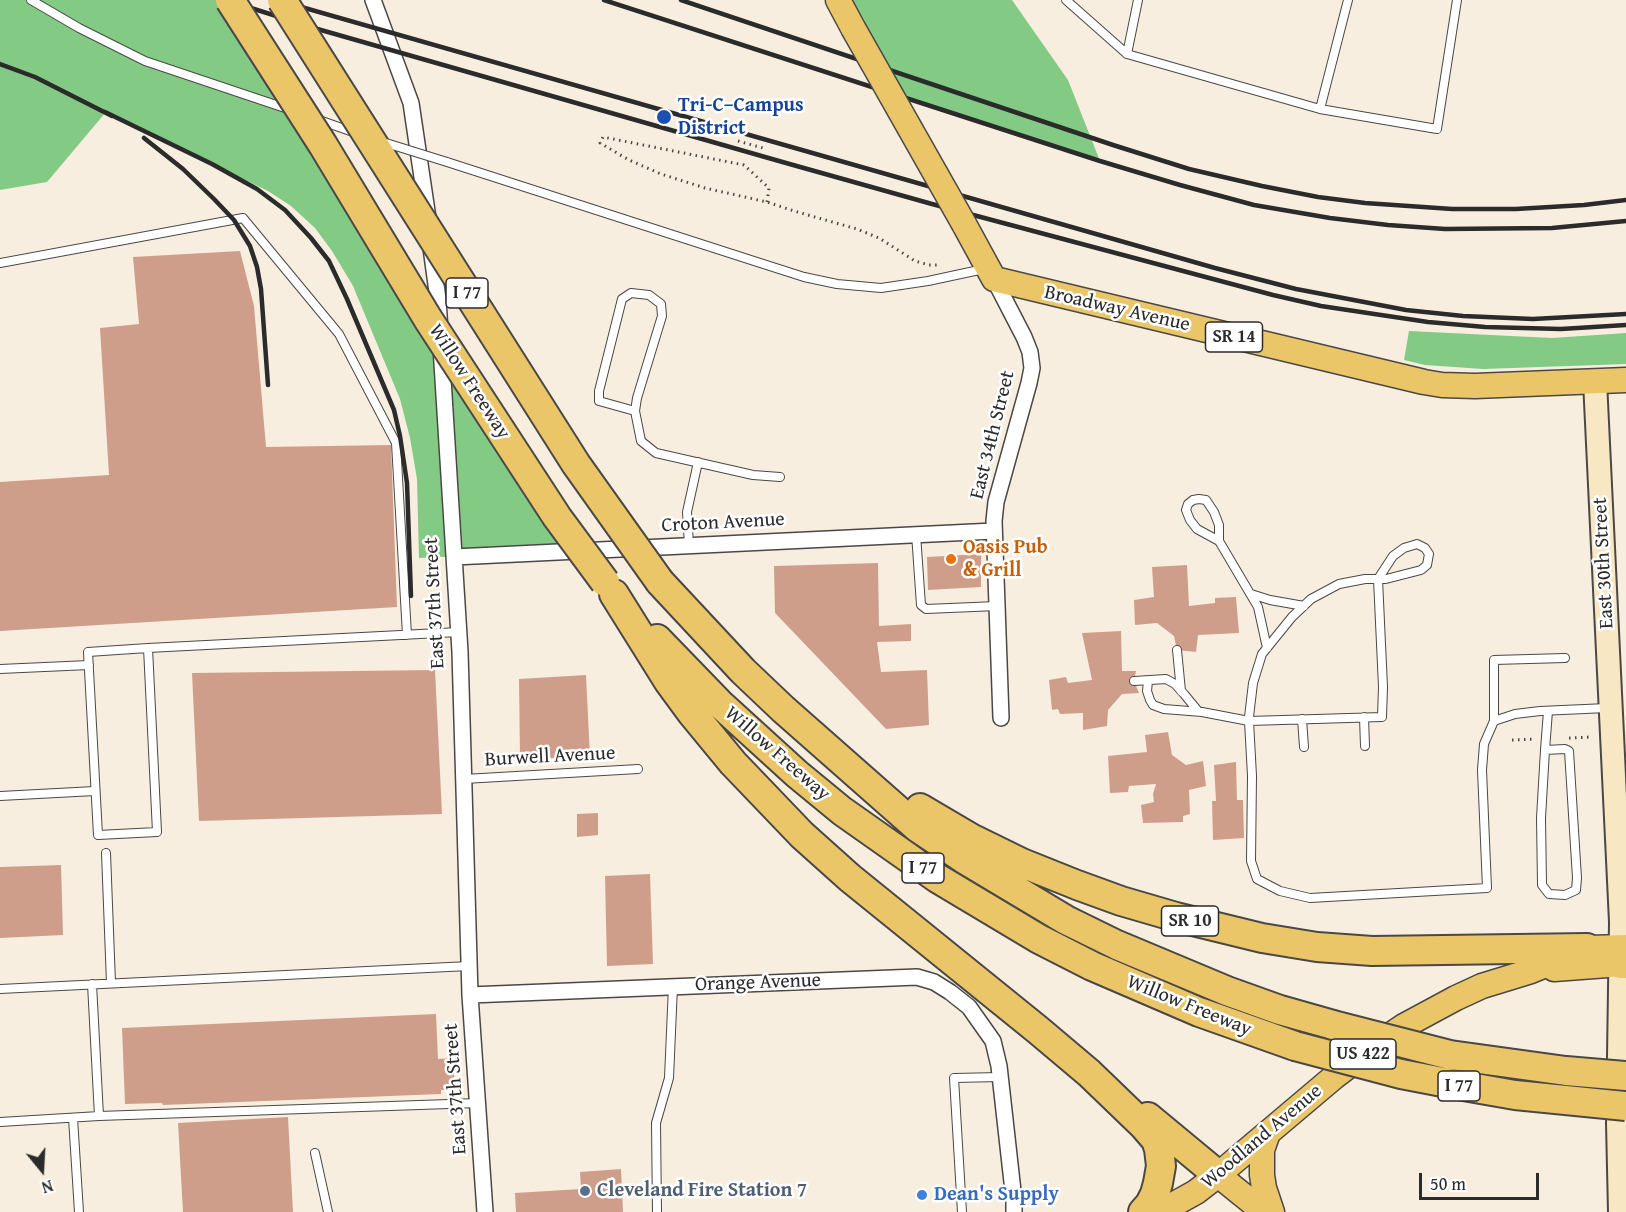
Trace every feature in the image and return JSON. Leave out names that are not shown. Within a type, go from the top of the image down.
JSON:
[{"type":"highway","name":"Willow Freeway","points":[[230,0],[323,145],[441,339],[557,517],[610,588],[719,703],[797,774],[842,811],[937,878],[1029,933],[1092,966],[1199,1012],[1295,1046],[1401,1074],[1515,1095],[1626,1106]]},
{"type":"highway","name":"Willow Freeway","points":[[282,0],[576,465],[660,582],[743,671],[918,828],[974,865],[1066,920],[1126,949],[1227,991],[1280,1010],[1394,1042],[1450,1054],[1566,1071],[1626,1076]]},
{"type":"highway","points":[[610,588],[669,682],[691,712],[733,763],[802,835],[850,878],[1089,1073],[1156,1140],[1160,1149],[1161,1166],[1158,1183],[1150,1204],[1143,1212]]},
{"type":"highway","name":"SR 10","points":[[830,750],[919,808],[971,838],[1022,863],[1121,901],[1185,920],[1262,938],[1346,950],[1430,952],[1587,948]]},
{"type":"highway","points":[[1089,1073],[1140,1110],[1218,1175]]},
{"type":"main road","points":[[838,0],[991,274]]},
{"type":"main road","name":"Broadway Avenue","points":[[991,274],[1433,383],[1475,386],[1626,380]]},
{"type":"main road","name":"East 30th Street","points":[[1595,381],[1624,956],[1618,1123],[1620,1212]]},
{"type":"main road","name":"Woodland Avenue","points":[[1160,1212],[1196,1192],[1348,1065],[1404,1026],[1482,986],[1531,971],[1587,948],[1624,956]]},
{"type":"main road","points":[[1531,971],[1624,956]]},
{"type":"main road","points":[[1268,1133],[1262,1150],[1261,1162],[1264,1188],[1272,1212]]},
{"type":"main road","points":[[1218,1175],[1264,1212]]},
{"type":"street","name":"East 37th Street","points":[[373,0],[411,103],[438,299],[459,632],[470,995],[485,1212]]},
{"type":"street","name":"East 34th Street","points":[[991,274],[1024,337],[1030,352],[1032,368],[996,502],[994,531],[1001,718]]},
{"type":"street","name":"Croton Avenue","points":[[454,557],[994,531]]},
{"type":"street","name":"Orange Avenue","points":[[470,995],[917,977],[934,982],[969,1007],[993,1041],[999,1072]]},
{"type":"street","points":[[999,1072],[1014,1212]]},
{"type":"lane","points":[[31,0],[79,28],[145,61],[386,143],[804,277],[855,287],[881,288],[991,274]]},
{"type":"lane","points":[[1066,0],[1127,54],[1320,109],[1437,129],[1457,0]]},
{"type":"lane","points":[[1127,54],[1138,0]]},
{"type":"lane","points":[[1320,109],[1348,0]]},
{"type":"lane","points":[[0,263],[243,218],[339,334],[396,443],[407,634]]},
{"type":"lane","points":[[635,411],[599,401],[599,391],[622,299],[631,293],[649,295],[661,304],[662,315],[637,398],[635,411],[641,441],[656,453],[753,475],[780,477]]},
{"type":"lane","points":[[689,545],[687,512],[698,462]]},
{"type":"lane","points":[[1219,541],[1197,529],[1190,520],[1186,510],[1188,504],[1193,500],[1206,500],[1214,512],[1219,525],[1219,541],[1258,607],[1267,648]]},
{"type":"lane","points":[[916,534],[921,605],[926,609],[997,606]]},
{"type":"lane","points":[[1148,681],[1147,691],[1153,705],[1164,709],[1198,711],[1249,721],[1382,717],[1383,687],[1378,579],[1393,556],[1404,548],[1417,544],[1425,548],[1429,554],[1426,565],[1416,573],[1378,579],[1365,579],[1339,584],[1311,599],[1292,616],[1262,654],[1253,683],[1249,721],[1252,776],[1251,861],[1257,879],[1280,891],[1310,898],[1486,888],[1482,770],[1484,744],[1494,721],[1494,660],[1565,658]]},
{"type":"lane","points":[[1251,594],[1304,606]]},
{"type":"lane","points":[[148,648],[157,832],[98,835],[88,652],[148,648],[407,634],[459,632]]},
{"type":"lane","points":[[1177,650],[1181,691]]},
{"type":"lane","points":[[0,669],[88,665]]},
{"type":"lane","points":[[1134,681],[1166,679],[1175,684],[1198,711]]},
{"type":"lane","points":[[1494,721],[1515,714],[1612,708]]},
{"type":"lane","points":[[1545,750],[1565,749],[1569,752],[1577,878],[1576,891],[1565,896],[1549,894],[1542,885],[1541,818],[1545,750],[1548,711]]},
{"type":"lane","points":[[1364,717],[1365,746]]},
{"type":"lane","points":[[1302,719],[1304,747]]},
{"type":"lane","name":"Burwell Avenue","points":[[464,779],[638,769]]},
{"type":"lane","points":[[0,796],[95,791]]},
{"type":"lane","points":[[106,853],[111,983]]},
{"type":"lane","points":[[0,989],[470,966]]},
{"type":"lane","points":[[92,984],[99,1116]]},
{"type":"lane","points":[[657,1212],[656,1123],[669,1078],[673,986]]},
{"type":"lane","points":[[962,1212],[954,1078],[999,1072]]},
{"type":"lane","points":[[0,1122],[99,1116],[478,1103]]},
{"type":"lane","points":[[73,1118],[79,1212]]},
{"type":"lane","points":[[315,1154],[328,1212]]},
{"type":"path","points":[[767,202],[769,188],[744,165],[603,136],[600,143],[643,166],[690,184],[767,202],[864,231],[915,261],[929,265],[944,265]]},
{"type":"path","points":[[738,141],[763,148]]},
{"type":"green space","points":[[0,0],[230,0],[579,551],[419,558],[417,479],[400,399],[353,286],[332,251],[315,228],[291,206],[268,191],[106,112],[47,182],[0,190]]},
{"type":"green space","points":[[838,0],[1012,0],[1068,80],[1100,161],[889,92]]},
{"type":"green space","points":[[1409,331],[1552,338],[1626,333],[1626,364],[1483,369],[1425,365],[1404,360]]},
{"type":"building","points":[[240,251],[254,306],[266,447],[391,445],[397,607],[0,631],[0,482],[109,475],[100,328],[139,324],[133,257]]},
{"type":"building","points":[[981,554],[981,587],[928,590],[927,557]]},
{"type":"building","points":[[878,563],[879,626],[911,624],[911,641],[877,642],[881,672],[927,670],[929,725],[886,729],[775,613],[774,566]]},
{"type":"building","points":[[1187,565],[1189,606],[1215,603],[1215,598],[1236,597],[1239,633],[1198,635],[1196,652],[1177,650],[1174,636],[1157,623],[1135,625],[1134,600],[1154,597],[1152,567]]},
{"type":"building","points":[[1121,631],[1122,671],[1136,671],[1134,681],[1139,693],[1122,694],[1108,710],[1107,726],[1083,730],[1083,713],[1060,714],[1058,709],[1052,710],[1049,680],[1066,677],[1068,683],[1092,680],[1082,633]]},
{"type":"building","points":[[435,670],[442,814],[199,821],[192,673]]},
{"type":"building","points":[[586,675],[590,757],[520,759],[519,679]]},
{"type":"building","points":[[1168,732],[1172,755],[1186,765],[1203,761],[1206,786],[1189,790],[1190,814],[1183,816],[1183,822],[1143,823],[1141,805],[1154,802],[1153,794],[1156,784],[1129,786],[1128,792],[1110,793],[1108,756],[1147,752],[1145,735]]},
{"type":"building","points":[[1236,762],[1237,800],[1243,800],[1244,838],[1213,840],[1212,801],[1216,801],[1214,765]]},
{"type":"building","points":[[598,813],[598,835],[577,837],[577,814]]},
{"type":"building","points":[[61,865],[63,935],[0,938],[0,867]]},
{"type":"building","points":[[650,874],[653,964],[607,966],[605,876]]},
{"type":"building","points":[[436,1014],[438,1059],[453,1058],[455,1090],[441,1090],[441,1094],[163,1105],[162,1103],[125,1104],[122,1028]]},
{"type":"building","points":[[288,1117],[293,1212],[183,1212],[178,1123]]},
{"type":"building","name":"Cleveland Fire Station 7","points":[[621,1169],[623,1212],[516,1212],[515,1193],[581,1189],[580,1172]]},
{"type":"railway","points":[[226,0],[314,28],[786,163],[1273,295],[1321,306],[1428,322],[1485,327],[1561,329],[1626,325]]},
{"type":"railway","points":[[277,0],[1215,268],[1296,289],[1406,310],[1463,316],[1533,319],[1626,314]]},
{"type":"railway","points":[[604,0],[1100,161],[1254,205],[1330,218],[1445,229],[1552,228],[1626,221]]},
{"type":"railway","points":[[681,0],[1113,145],[1189,169],[1262,186],[1365,203],[1452,209],[1516,209],[1626,200]]},
{"type":"railway","points":[[0,64],[35,77],[112,116]]},
{"type":"railway","points":[[105,112],[212,164],[257,189],[285,210],[329,261],[394,410],[407,483],[411,596]]},
{"type":"railway","points":[[144,138],[183,169],[214,199],[234,220],[250,246],[261,289],[268,385]]},
{"type":"place","name":"Tri-C–Campus District","points":[[664,117]]},
{"type":"place","name":"Oasis Pub & Grill","points":[[951,559]]},
{"type":"place","name":"Cleveland Fire Station 7","points":[[585,1191]]},
{"type":"place","name":"Dean's Supply","points":[[922,1195]]}]
